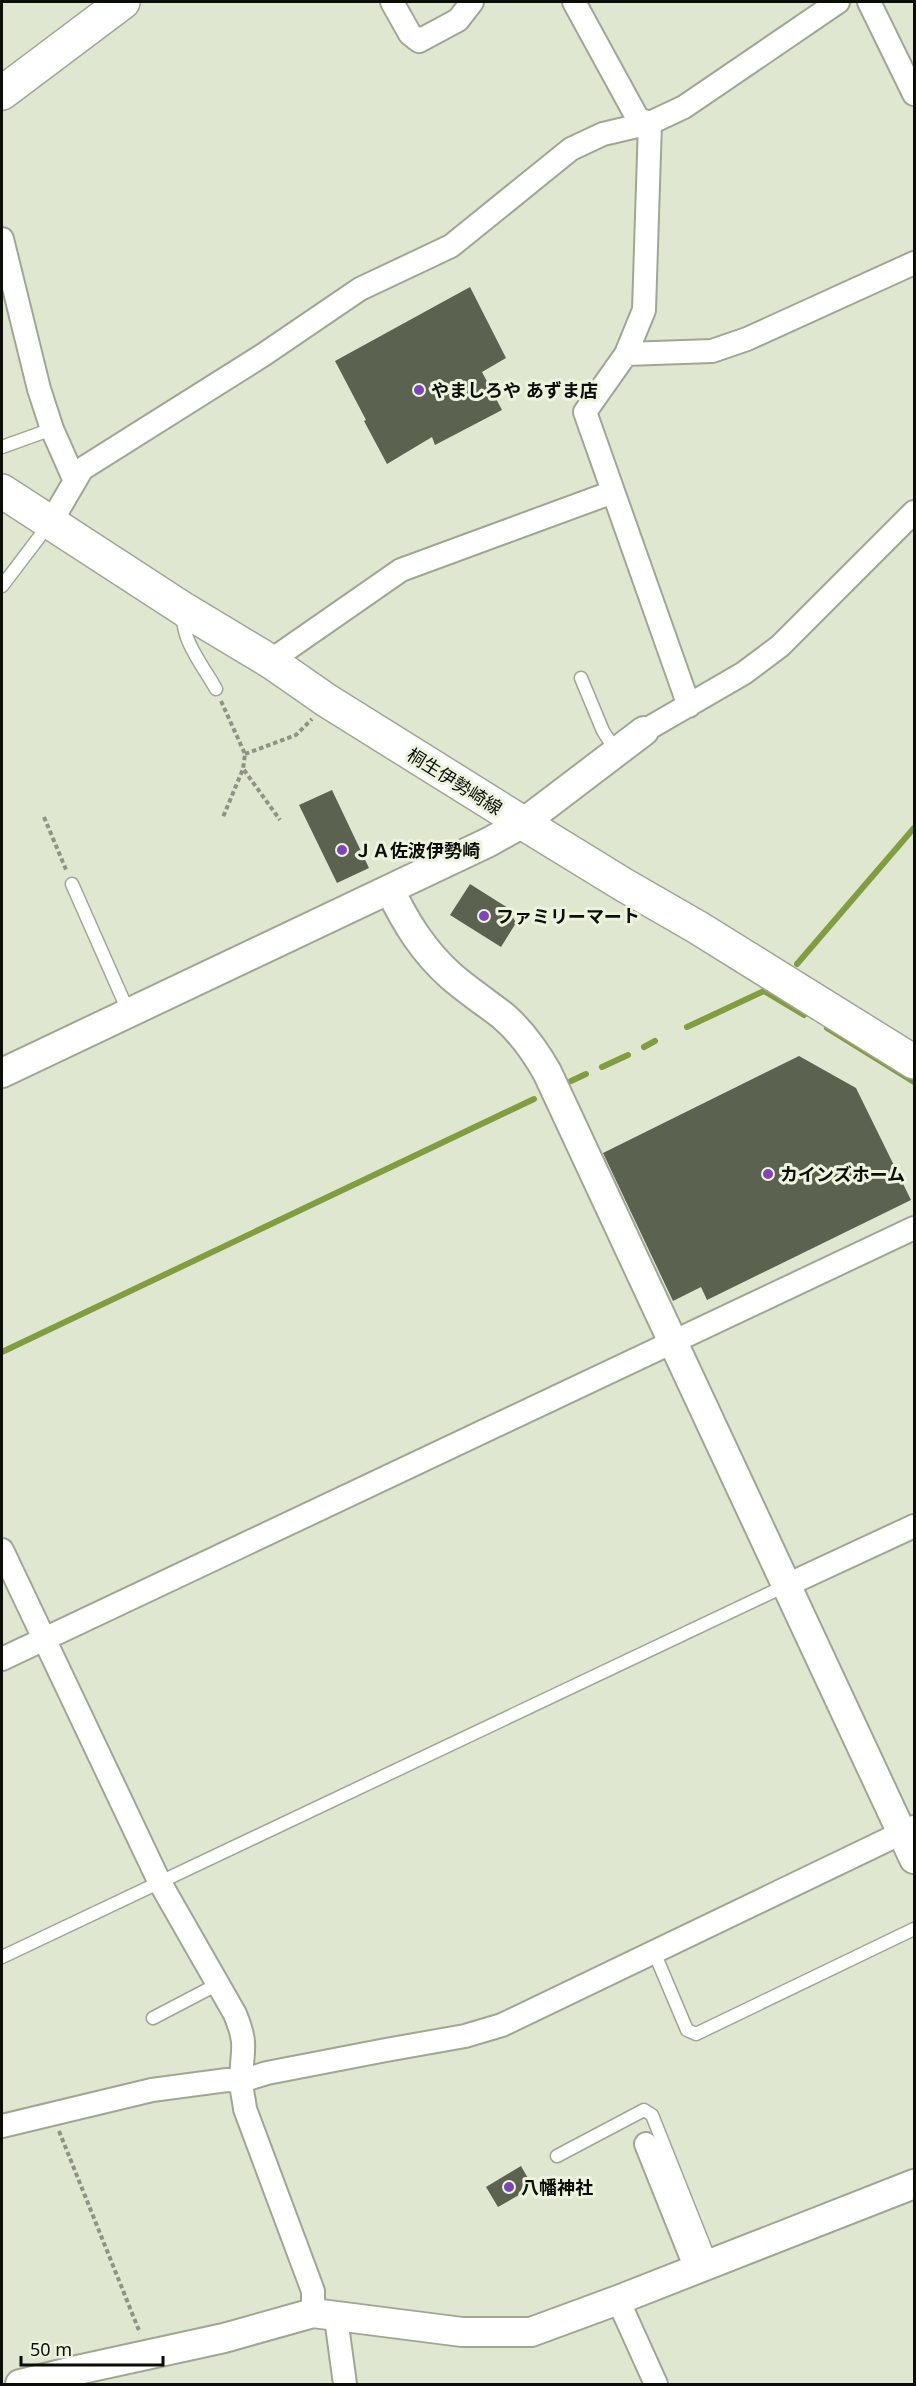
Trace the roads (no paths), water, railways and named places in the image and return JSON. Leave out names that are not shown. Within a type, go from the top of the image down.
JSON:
[{"type":"main road","points":[[2,93],[123,2]]},
{"type":"main road","name":"桐生伊勢崎線","points":[[2,490],[185,610],[273,663],[326,700],[522,823],[697,927],[915,1062]]},
{"type":"street","points":[[392,2],[410,34],[419,41],[458,20],[470,8],[472,2]]},
{"type":"street","points":[[574,2],[638,118],[650,123]]},
{"type":"street","points":[[51,522],[82,469],[263,355],[360,289],[451,246],[571,149],[603,134],[650,123],[684,107],[838,2]]},
{"type":"street","points":[[869,2],[915,94]]},
{"type":"street","points":[[650,123],[644,310],[626,354],[585,412],[689,706]]},
{"type":"street","points":[[2,239],[39,389],[52,429],[75,481]]},
{"type":"street","points":[[626,354],[712,351],[747,339],[915,263]]},
{"type":"street","points":[[273,663],[283,652],[400,570],[612,492]]},
{"type":"street","points":[[2,1073],[390,890],[522,823],[644,731],[744,673],[780,646],[915,512]]},
{"type":"street","points":[[390,890],[407,925],[431,957],[473,995],[502,1015],[535,1051],[561,1100],[675,1341],[787,1586],[908,1830],[915,1859]]},
{"type":"street","points":[[2,1659],[915,1228]]},
{"type":"street","points":[[787,1586],[915,1526]]},
{"type":"street","points":[[2,1550],[159,1881],[235,2014],[244,2035],[245,2049],[241,2081],[245,2109],[325,2315],[345,2385]]},
{"type":"street","points":[[2,2126],[152,2090],[227,2080],[241,2081],[267,2073],[386,2049],[465,2036],[502,2025],[908,1830]]},
{"type":"street","points":[[646,2144],[703,2266]]},
{"type":"street","points":[[20,2385],[325,2315],[462,2332],[531,2331],[618,2300],[915,2184]]},
{"type":"street","points":[[618,2300],[656,2385]]},
{"type":"lane","points":[[2,447],[52,429]]},
{"type":"lane","points":[[2,586],[51,522]]},
{"type":"lane","points":[[185,610],[182,622],[185,634],[216,689]]},
{"type":"lane","points":[[580,678],[603,731],[616,751]]},
{"type":"lane","points":[[72,884],[129,1013]]},
{"type":"lane","points":[[2,1957],[787,1586]]},
{"type":"lane","points":[[654,1952],[687,2030],[696,2034],[915,1929]]},
{"type":"lane","points":[[153,2018],[218,1984]]},
{"type":"lane","points":[[557,2156],[644,2110],[652,2115],[703,2266]]},
{"type":"waterway","points":[[797,964],[914,828]]},
{"type":"waterway","points":[[687,1027],[764,991],[804,1015]]},
{"type":"waterway","points":[[827,1028],[914,1082]]},
{"type":"waterway","points":[[644,1047],[655,1041]]},
{"type":"waterway","points":[[602,1067],[628,1055]]},
{"type":"waterway","points":[[571,1081],[586,1074]]},
{"type":"waterway","points":[[2,1352],[534,1099]]},
{"type":"place","name":"やましろや あずま店","points":[[419,390]]},
{"type":"place","name":"ＪＡ佐波伊勢崎","points":[[342,850]]},
{"type":"place","name":"ファミリーマート","points":[[484,916]]},
{"type":"place","name":"カインズホーム","points":[[768,1174]]},
{"type":"place","name":"八幡神社","points":[[509,2187]]}]
